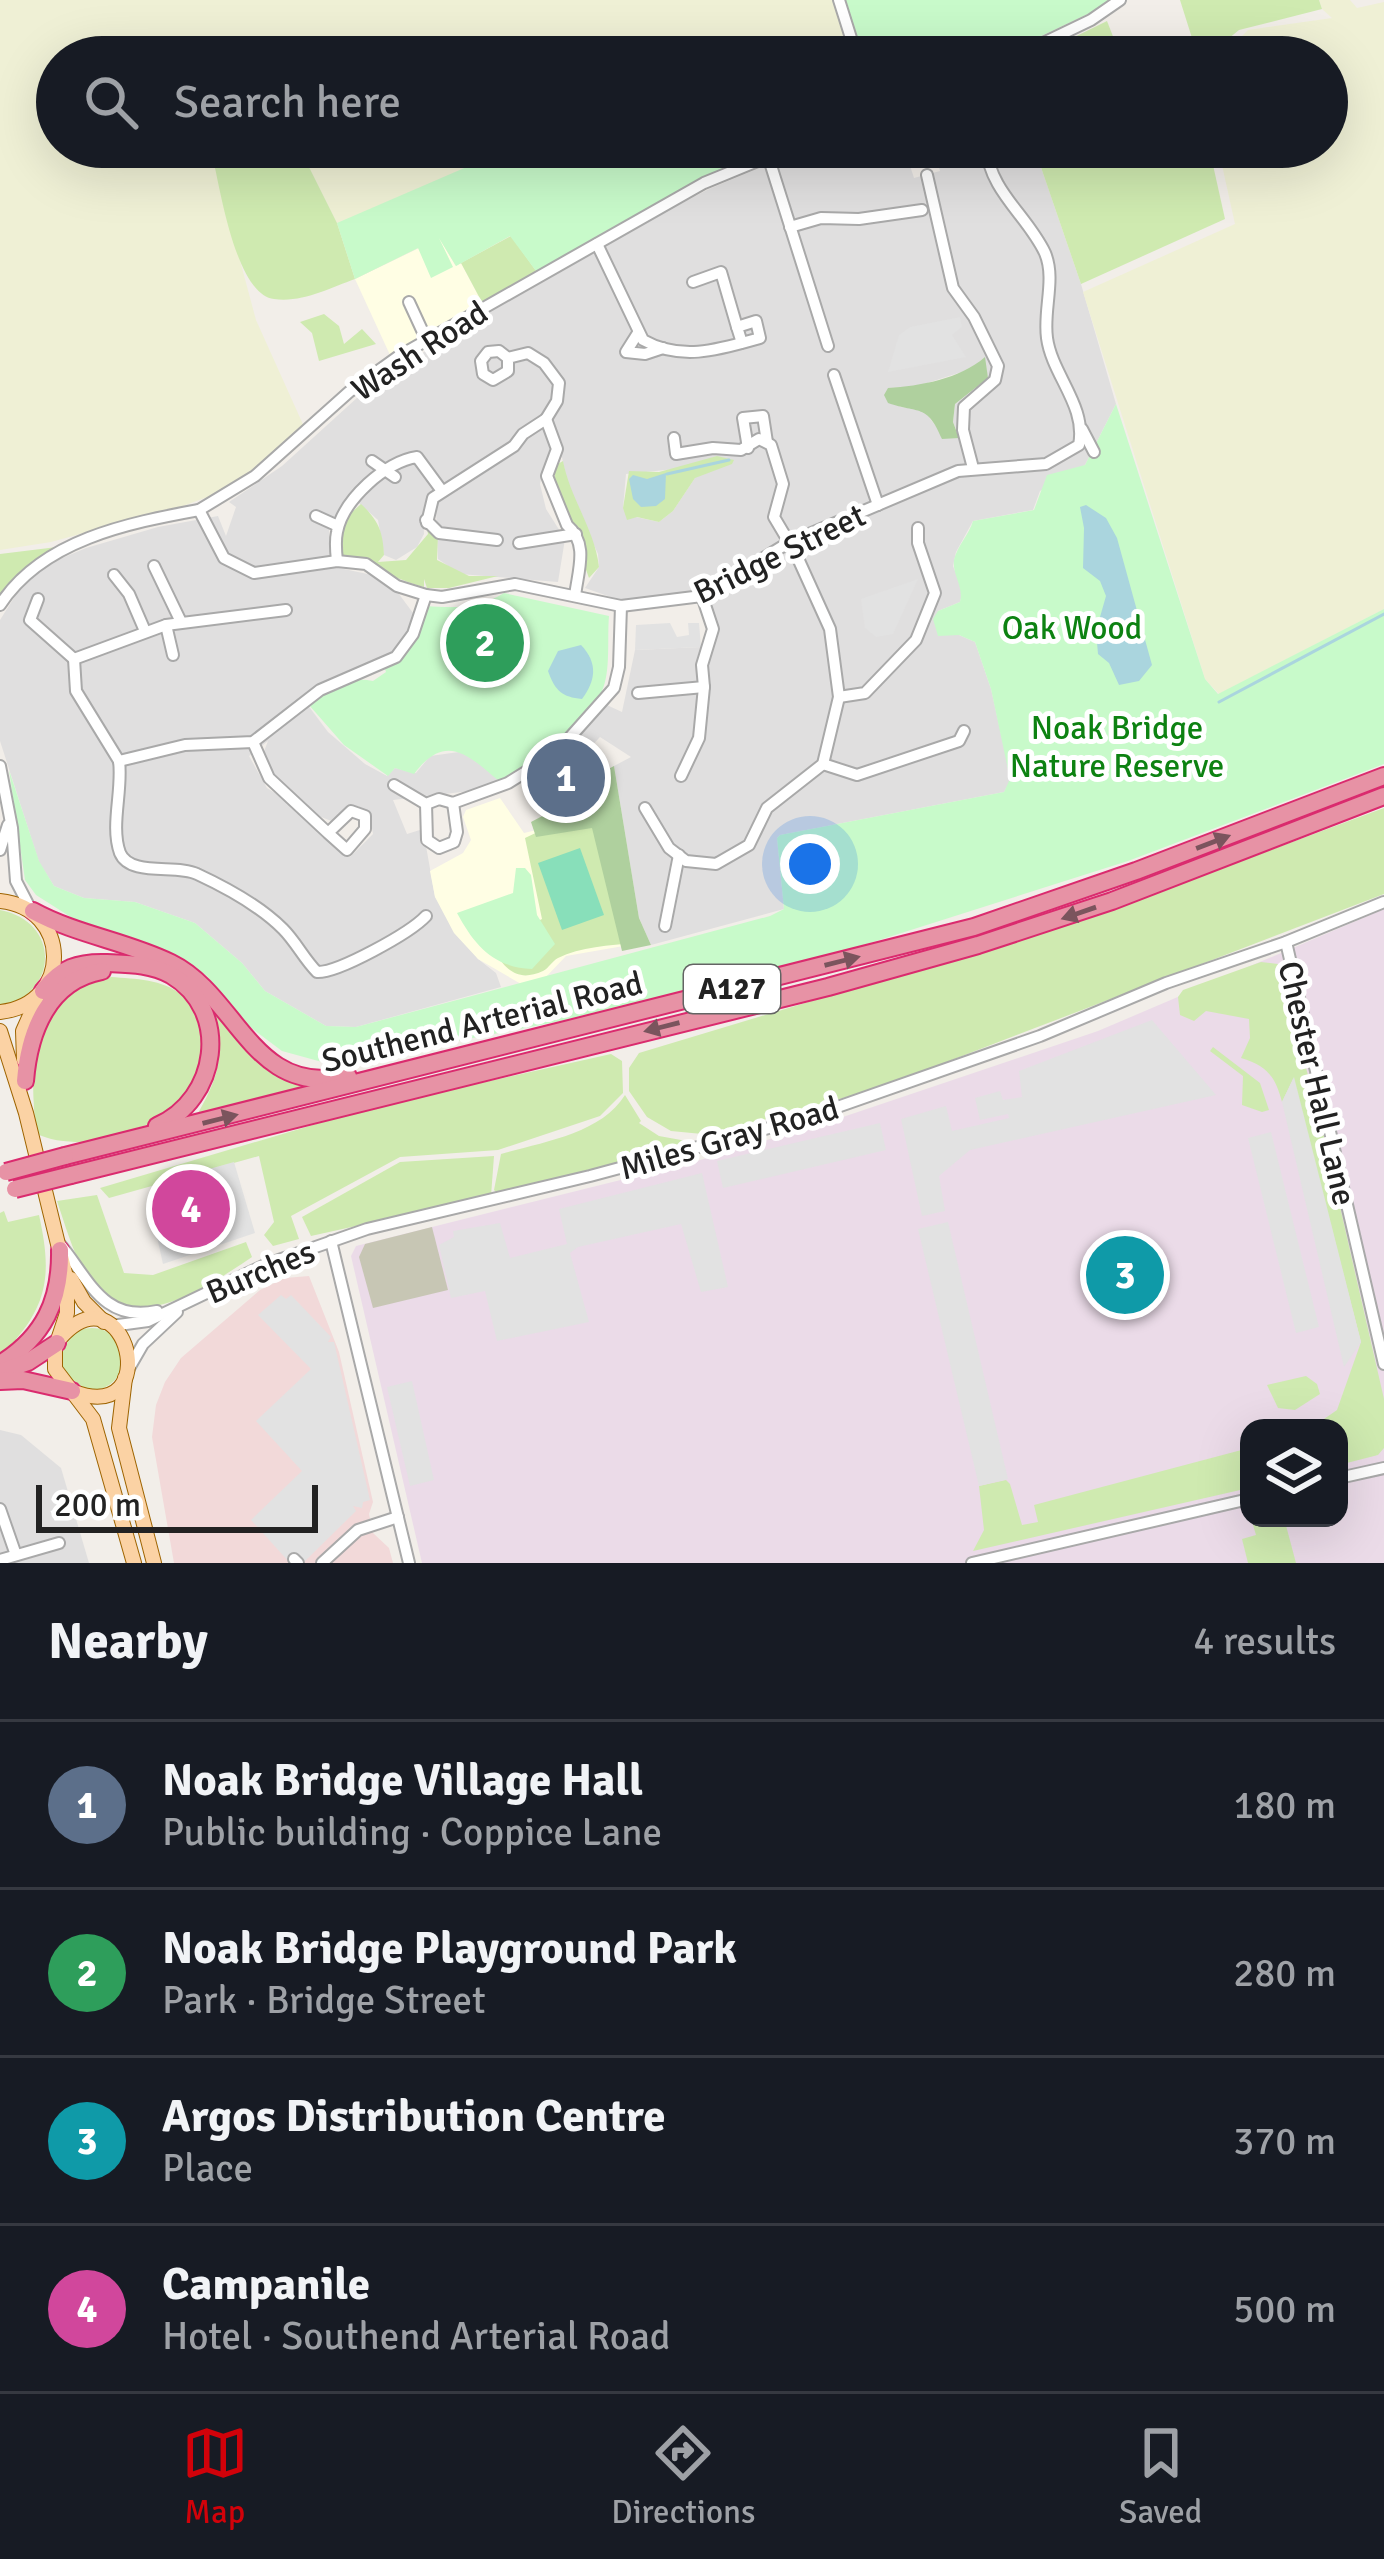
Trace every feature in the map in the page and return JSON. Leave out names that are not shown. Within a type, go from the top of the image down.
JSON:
[{"type":"highway","name":"Southend Arterial Road","points":[[4,1184],[68,1156],[1027,911],[1384,776]]},
{"type":"highway","name":"Southend Arterial Road","points":[[4,1184],[71,1175],[828,987],[978,945],[1112,901],[1384,796]]},
{"type":"highway","points":[[33,911],[58,925],[175,964],[259,1052],[304,1077],[338,1078],[520,1043]]},
{"type":"highway","points":[[43,991],[60,972],[93,963],[156,968],[188,990]]},
{"type":"highway","points":[[25,1081],[39,1020],[61,990],[79,977],[98,971],[140,970],[188,990]]},
{"type":"highway","name":"A127","points":[[68,1156],[172,1119],[196,1096],[208,1071],[210,1042],[201,1007],[188,990]]},
{"type":"highway","points":[[0,1368],[49,1316],[58,1289],[60,1252]]},
{"type":"highway","points":[[0,1368],[28,1363],[59,1340]]},
{"type":"highway","points":[[0,1382],[23,1380],[73,1391]]},
{"type":"main road","points":[[0,901],[33,911],[49,933],[54,957],[52,975],[22,1031],[26,1113]]},
{"type":"main road","points":[[0,1012],[28,1004],[43,991]]},
{"type":"main road","points":[[0,1031],[26,1113],[60,1252],[68,1304],[55,1369],[93,1419],[134,1563]]},
{"type":"main road","points":[[60,1252],[84,1302],[129,1348],[119,1428],[154,1563]]},
{"type":"main road","points":[[59,1340],[75,1324],[107,1324]]},
{"type":"main road","points":[[73,1391],[102,1396],[127,1374]]},
{"type":"street","points":[[839,0],[850,36]]},
{"type":"street","points":[[1057,36],[1120,0]]},
{"type":"street","name":"Wash Road","points":[[1,600],[32,567],[67,547],[200,510],[255,476],[378,370],[704,183],[740,168]]},
{"type":"street","points":[[772,168],[828,346]]},
{"type":"street","points":[[991,168],[994,180],[1045,253],[1050,270],[1047,340],[1094,452]]},
{"type":"street","points":[[927,175],[953,287],[998,366],[994,380],[964,407],[963,430],[973,468]]},
{"type":"street","points":[[790,227],[842,213],[859,218],[922,210]]},
{"type":"street","points":[[597,244],[638,333],[651,345],[703,354],[760,338],[756,321],[737,327]]},
{"type":"street","points":[[693,282],[721,272],[742,343]]},
{"type":"street","points":[[410,302],[427,341]]},
{"type":"street","points":[[638,333],[621,356],[666,348]]},
{"type":"street","points":[[497,540],[440,533],[427,522],[428,504],[514,446],[545,419],[557,401],[559,383],[536,356],[508,358]]},
{"type":"street","points":[[834,375],[878,505]]},
{"type":"street","points":[[645,808],[669,848],[686,861],[716,864],[748,845],[767,808],[823,764],[839,697],[830,629],[774,517],[783,484],[763,416],[743,418],[748,448]]},
{"type":"street","points":[[545,419],[557,448],[547,476],[582,555],[575,596]]},
{"type":"street","name":"Bridge Street","points":[[200,510],[224,558],[254,573],[337,561],[366,564],[410,591],[426,595],[442,597],[515,584],[621,606],[702,596],[788,543],[973,468],[1046,464],[1079,445],[1081,425]]},
{"type":"street","points":[[674,438],[676,454],[748,448],[759,440],[769,443],[784,436]]},
{"type":"street","points":[[337,561],[338,526],[346,510],[403,459],[417,457],[442,491]]},
{"type":"street","points":[[372,461],[390,474]]},
{"type":"street","points":[[316,516],[338,526]]},
{"type":"street","points":[[839,697],[865,693],[916,640],[935,593],[918,543],[918,528]]},
{"type":"street","points":[[519,543],[576,534]]},
{"type":"street","points":[[154,566],[181,622]]},
{"type":"street","points":[[114,575],[129,594],[145,631]]},
{"type":"street","points":[[119,761],[185,745],[253,742],[320,690],[396,657],[413,634],[426,595]]},
{"type":"street","points":[[681,776],[699,738],[702,665],[713,629],[702,596]]},
{"type":"street","points":[[38,599],[30,620],[74,659],[76,692],[119,761],[119,850],[125,860],[135,866],[202,875],[270,918],[317,972],[333,972],[397,940],[426,916]]},
{"type":"street","points":[[394,784],[426,804],[453,803],[508,783],[541,764],[614,688],[620,667],[621,606]]},
{"type":"street","points":[[74,659],[166,625],[286,610]]},
{"type":"street","points":[[166,625],[173,655]]},
{"type":"street","points":[[638,693],[704,687]]},
{"type":"street","points":[[823,764],[857,776],[959,741],[964,731]]},
{"type":"street","points":[[253,742],[269,778],[328,833]]},
{"type":"street","points":[[0,766],[16,881],[33,911]]},
{"type":"street","points":[[426,804],[428,841],[439,848],[454,842],[453,803]]},
{"type":"street","points":[[0,850],[9,816]]},
{"type":"street","points":[[665,926],[679,855]]},
{"type":"street","name":"Miles Gray Road","points":[[331,1240],[806,1118],[1040,1036],[1166,983],[1384,902]]},
{"type":"street","name":"Chester Hall Lane","points":[[1286,942],[1384,1364]]},
{"type":"street","points":[[331,1240],[409,1563]]},
{"type":"street","name":"Burches","points":[[107,1324],[148,1321],[267,1264],[331,1240]]},
{"type":"street","points":[[60,1252],[78,1265],[93,1293],[112,1307],[141,1314],[188,1302]]},
{"type":"street","name":"Burches","points":[[127,1374],[143,1344],[188,1302]]},
{"type":"street","points":[[1348,1476],[1384,1468]]},
{"type":"street","points":[[972,1563],[1240,1501]]},
{"type":"street","points":[[0,1509],[16,1555]]},
{"type":"street","points":[[322,1563],[358,1531],[398,1517]]},
{"type":"street","points":[[0,1560],[59,1544]]},
{"type":"shaded area","points":[[0,0],[839,0],[850,36],[36,36],[36,168],[215,168],[256,320],[306,431],[237,486],[51,542],[0,550]]},
{"type":"shaded area","points":[[1319,0],[1350,0],[1357,8],[1384,2],[1384,609],[1219,694],[1205,679],[1083,292],[1235,224],[1223,168],[1348,168],[1348,36],[1242,36],[1248,30],[1332,18]]},
{"type":"shaded area","points":[[310,168],[725,168],[510,236],[456,266],[439,238],[355,279],[337,223]]},
{"type":"shaded area","points":[[759,168],[911,168],[914,178],[939,168],[1041,168],[1116,404],[1085,465],[1040,491],[1033,510],[973,521],[953,566],[963,591],[960,602],[938,611],[959,635],[975,642],[1011,779],[1004,792],[780,835],[784,909],[651,945],[639,918],[614,766],[631,757],[600,737],[583,755],[569,737],[596,700],[622,712],[635,650],[701,647],[705,660],[713,645],[704,590],[622,601],[585,588],[599,567],[598,554],[568,488],[562,457],[544,465],[540,484],[546,509],[565,539],[558,582],[460,574],[438,559],[436,510],[423,512],[424,534],[417,547],[396,560],[384,555],[378,520],[352,497],[329,525],[330,566],[372,575],[396,590],[413,613],[402,648],[304,700],[328,732],[387,776],[395,768],[416,773],[430,756],[459,752],[471,754],[499,781],[470,791],[393,800],[407,834],[423,829],[435,897],[478,959],[496,973],[501,987],[356,1027],[326,1026],[265,991],[242,963],[195,923],[135,902],[84,898],[54,886],[39,862],[0,741],[0,620],[22,585],[48,564],[158,527],[218,516],[226,536],[236,507],[229,502],[282,466],[369,387],[562,264]],"holes":[[[984,358],[988,379],[955,404],[953,422],[959,437],[938,429],[922,408],[900,407],[888,388],[915,387],[971,369]],[[675,469],[695,478],[673,511],[659,522],[636,517],[623,508],[626,474]],[[268,741],[263,754],[269,768],[288,796],[311,813],[334,822],[358,806],[370,816],[373,834],[350,857],[299,808],[267,788],[249,756]]]},
{"type":"shaded area","points":[[440,238],[455,265],[461,263],[484,306],[390,355],[355,279]]},
{"type":"shaded area","points":[[960,317],[962,327],[952,335],[966,357],[888,372],[899,335],[910,327]]},
{"type":"shaded area","points":[[918,579],[893,634],[876,637],[865,628],[861,599]]},
{"type":"shaded area","points":[[670,623],[677,637],[689,635],[688,623],[699,623],[701,647],[635,650],[636,625]]},
{"type":"shaded area","points":[[500,798],[524,833],[545,828],[635,944],[566,956],[544,979],[521,984],[478,959],[454,933],[435,897],[430,871],[463,853],[471,840],[463,817],[466,810]]},
{"type":"shaded area","points":[[1384,909],[1384,1563],[422,1563],[351,1256],[356,1246],[697,1161],[1098,1031]]},
{"type":"shaded area","points":[[1152,1020],[1216,1095],[970,1150],[939,1176],[945,1211],[922,1216],[901,1119],[946,1106],[952,1131],[1009,1118],[1008,1114],[980,1120],[975,1098],[1000,1091],[1003,1100],[1022,1097],[1019,1071]]},
{"type":"shaded area","points":[[1294,1077],[1361,1342],[1344,1367],[1282,1102]]},
{"type":"shaded area","points":[[880,1123],[886,1150],[723,1188],[717,1161]]},
{"type":"shaded area","points":[[1271,1132],[1319,1327],[1296,1333],[1248,1138]]},
{"type":"shaded area","points":[[234,1162],[255,1233],[163,1264],[155,1228],[190,1211],[181,1177]]},
{"type":"shaded area","points":[[702,1173],[728,1287],[701,1292],[681,1224],[578,1247],[570,1253],[589,1322],[497,1341],[485,1291],[451,1298],[439,1245],[454,1237],[453,1231],[500,1223],[510,1258],[567,1244],[559,1209]]},
{"type":"shaded area","points":[[948,1222],[1008,1479],[979,1486],[918,1229]]},
{"type":"shaded area","points":[[432,1227],[448,1290],[373,1308],[359,1257],[365,1244]]},
{"type":"shaded area","points":[[309,1276],[339,1352],[373,1502],[369,1514],[373,1533],[389,1548],[393,1563],[174,1563],[152,1437],[165,1382],[181,1358],[260,1290],[285,1278]]},
{"type":"shaded area","points":[[281,1295],[286,1299],[291,1295],[331,1337],[328,1342],[334,1342],[370,1500],[362,1508],[353,1506],[356,1511],[303,1563],[290,1563],[251,1520],[302,1471],[256,1421],[311,1369],[258,1315]]},
{"type":"shaded area","points":[[412,1381],[434,1480],[410,1486],[387,1387]]},
{"type":"shaded area","points":[[0,1430],[21,1435],[61,1468],[89,1563],[0,1563]]},
{"type":"green space","points":[[839,0],[1108,0],[1041,36],[850,36]]},
{"type":"green space","points":[[1180,0],[1319,0],[1322,9],[1239,30],[1232,36],[1191,36]]},
{"type":"green space","points":[[1107,21],[1113,36],[1077,36]]},
{"type":"green space","points":[[215,168],[310,168],[337,223],[355,279],[295,299],[274,299],[261,293],[240,261]]},
{"type":"green space","points":[[464,168],[738,168],[539,275],[510,236],[456,266],[439,238],[453,267],[431,278],[418,248],[355,279],[337,223]]},
{"type":"green space","points":[[1041,168],[1214,168],[1225,219],[1081,284]]},
{"type":"green space","points":[[511,236],[539,275],[484,306],[461,263]]},
{"type":"green space","points":[[324,314],[339,326],[344,344],[362,329],[376,344],[319,361],[312,333],[300,322]]},
{"type":"green space","points":[[985,357],[988,378],[955,404],[953,422],[959,438],[942,439],[926,415],[888,403],[884,395],[888,388],[952,376]]},
{"type":"green space","name":"Noak Bridge Nature Reserve","points":[[1116,404],[1205,679],[1218,694],[1384,609],[1384,764],[1128,861],[829,956],[561,1021],[333,1065],[282,1051],[246,1024],[207,976],[174,955],[77,921],[36,895],[25,880],[9,770],[39,861],[54,886],[84,898],[135,902],[195,923],[242,963],[265,991],[326,1026],[356,1027],[770,916],[784,909],[780,835],[1004,792],[1010,779],[991,689],[975,642],[959,635],[938,636],[933,619],[938,611],[960,602],[954,560],[973,521],[1034,510],[1047,475],[1085,465]]},
{"type":"green space","points":[[717,456],[734,460],[695,478],[673,511],[659,522],[637,517],[627,520],[623,508],[629,471],[659,472]]},
{"type":"green space","points":[[563,461],[597,553],[599,567],[589,578],[554,481],[556,465]]},
{"type":"green space","points":[[361,504],[381,533],[384,555],[378,562],[406,560],[428,534],[426,522],[438,534],[437,560],[469,576],[498,576],[449,588],[427,588],[424,579],[424,587],[340,559],[341,522]]},
{"type":"green space","points":[[57,547],[0,594],[0,554]]},
{"type":"green space","points":[[504,593],[609,616],[602,691],[572,734],[530,767],[499,781],[467,756],[447,751],[437,753],[414,774],[395,768],[388,776],[344,745],[309,705],[338,685],[373,681],[386,672],[384,666],[401,658],[412,643],[426,606],[476,605]]},
{"type":"green space","points":[[568,738],[571,745],[563,753],[570,764],[576,764],[584,785],[559,796],[551,778],[543,782],[531,769]]},
{"type":"green space","points":[[614,766],[639,918],[651,945],[622,951],[592,828],[536,837],[531,822],[550,812],[552,799]]},
{"type":"green space","points":[[588,808],[635,943],[576,951],[543,971],[517,974],[505,966],[491,944],[542,919],[525,838]]},
{"type":"green space","points":[[1384,808],[1384,894],[879,1088],[723,1136],[671,1131],[647,1117],[629,1091],[629,1068],[639,1053],[1090,917]]},
{"type":"green space","points":[[580,848],[604,915],[562,930],[538,863]]},
{"type":"green space","points":[[516,868],[525,868],[531,875],[537,915],[555,944],[532,969],[506,964],[487,953],[457,913],[513,893]]},
{"type":"green space","points":[[0,910],[34,928],[45,958],[34,987],[20,999],[0,1006]]},
{"type":"green space","points":[[1261,962],[1278,964],[1322,1128],[1384,1399],[1384,1448],[1378,1455],[1348,1463],[1348,1419],[1324,1419],[1337,1410],[1361,1342],[1293,1079],[1282,1102],[1269,1073],[1241,1058],[1250,1038],[1249,1019],[1206,1011],[1194,1021],[1180,1015],[1178,997],[1183,990]]},
{"type":"green space","points":[[111,977],[166,986],[194,1007],[205,1036],[196,1083],[177,1110],[131,1130],[81,1142],[40,1135],[36,1133],[33,1077],[44,1025],[66,995]]},
{"type":"green space","points":[[211,1009],[251,1055],[320,1093],[196,1117],[218,1065]]},
{"type":"green space","points":[[1213,1047],[1260,1083],[1269,1110],[1242,1105],[1243,1076],[1210,1051]]},
{"type":"green space","points":[[611,1054],[622,1061],[623,1093],[600,1116],[498,1150],[400,1157],[291,1216],[299,1239],[273,1246],[264,1235],[274,1222],[259,1156],[109,1198],[100,1188],[377,1106]]},
{"type":"green space","points":[[625,1095],[639,1123],[659,1136],[703,1144],[494,1190],[501,1154],[586,1128]]},
{"type":"green space","points":[[494,1156],[491,1196],[311,1236],[302,1217],[400,1162]]},
{"type":"green space","points":[[97,1195],[124,1273],[153,1275],[246,1242],[252,1257],[175,1300],[133,1307],[114,1302],[83,1270],[57,1201]]},
{"type":"green space","points":[[4,1211],[8,1222],[39,1215],[46,1266],[36,1310],[18,1342],[0,1355],[0,1213]]},
{"type":"green space","points":[[92,1328],[114,1337],[123,1359],[114,1381],[92,1390],[70,1381],[61,1359],[70,1337]]},
{"type":"green space","points":[[1306,1376],[1317,1384],[1320,1394],[1295,1410],[1278,1408],[1267,1385]]},
{"type":"green space","points":[[1240,1450],[1240,1490],[973,1551],[984,1530],[979,1486],[1006,1480],[1022,1525],[1038,1522],[1034,1505]]},
{"type":"green space","points":[[1254,1527],[1286,1527],[1296,1563],[1248,1563],[1242,1539],[1256,1535]]},
{"type":"water","points":[[666,473],[665,499],[656,506],[641,507],[633,499],[629,479]]},
{"type":"water","points":[[1086,505],[1106,518],[1117,538],[1152,665],[1139,681],[1119,685],[1109,663],[1098,654],[1096,631],[1106,596],[1100,581],[1083,568],[1080,507]]},
{"type":"water","points":[[581,645],[593,672],[582,699],[560,692],[548,671],[558,651]]},
{"type":"waterway","points":[[667,474],[729,460]]},
{"type":"waterway","points":[[1219,702],[1384,614]]},
{"type":"place","name":"Noak Bridge Playground Park","points":[[485,643]]},
{"type":"place","name":"Noak Bridge Village Hall","points":[[566,778]]},
{"type":"place","name":"Campanile","points":[[191,1209]]},
{"type":"place","name":"Argos Distribution Centre","points":[[1125,1275]]},
{"type":"park label","name":"Oak Wood","points":[[1072,627]]}]
